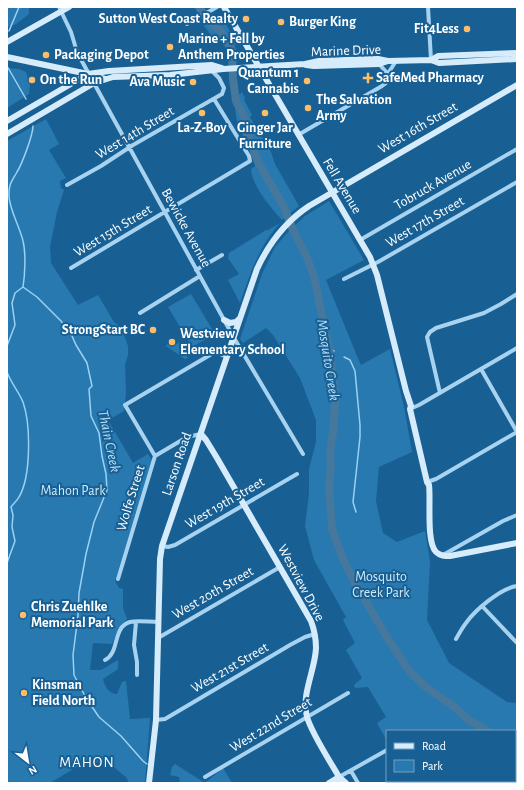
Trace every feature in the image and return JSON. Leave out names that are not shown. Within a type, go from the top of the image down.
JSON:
[{"type":"main road","points":[[7,42],[60,9],[69,7]]},
{"type":"main road","name":"Fell Avenue","points":[[224,7],[373,264],[410,404],[427,482],[429,485],[432,544],[435,552],[442,556]]},
{"type":"main road","name":"Marine Drive","points":[[431,60],[440,56],[517,53]]},
{"type":"main road","points":[[7,56],[88,74]]},
{"type":"main road","name":"Marine Drive","points":[[7,134],[94,83],[105,79],[170,75],[223,69],[304,64],[319,61],[349,59],[378,59],[388,61],[431,60],[439,63],[517,59]]},
{"type":"main road","name":"Marine Drive","points":[[304,64],[317,66],[379,64],[388,61]]},
{"type":"main road","name":"Marine Drive","points":[[88,74],[109,71],[212,65],[223,69]]},
{"type":"main road","points":[[7,121],[88,74]]},
{"type":"main road","name":"Marine Drive","points":[[88,74],[105,79]]},
{"type":"main road","name":"West 16th Street","points":[[332,192],[517,85]]},
{"type":"main road","name":"Larson Road","points":[[149,783],[156,720],[157,639],[160,559],[162,546],[257,268],[272,241],[286,225],[296,216],[332,192]]},
{"type":"main road","points":[[224,320],[230,323],[236,322],[240,318]]},
{"type":"main road","name":"Westview Drive","points":[[201,434],[206,440],[308,614],[315,634],[316,648],[306,702],[307,717],[339,780],[346,783]]},
{"type":"main road","points":[[442,556],[450,556],[517,543]]},
{"type":"main road","points":[[329,783],[339,780]]},
{"type":"street","points":[[187,24],[217,7]]},
{"type":"street","points":[[428,7],[431,60]]},
{"type":"street","name":"Bewicke Avenue","points":[[60,9],[72,32],[79,56],[88,74],[234,338],[303,454]]},
{"type":"street","points":[[298,135],[386,83],[388,74],[396,61]]},
{"type":"street","points":[[379,64],[388,74]]},
{"type":"street","points":[[212,71],[219,78],[224,88],[222,94],[214,99]]},
{"type":"street","name":"West 14th Street","points":[[67,185],[102,166],[129,148],[214,99]]},
{"type":"street","name":"West 15th Street","points":[[71,268],[165,213],[250,160],[214,99]]},
{"type":"street","name":"Tobruck Avenue","points":[[360,240],[517,149]]},
{"type":"street","name":"West 17th Street","points":[[344,279],[517,182]]},
{"type":"street","points":[[196,270],[222,255]]},
{"type":"street","points":[[140,313],[200,276]]},
{"type":"street","points":[[440,393],[427,337],[430,332],[436,328],[484,313],[517,294]]},
{"type":"street","points":[[215,352],[222,348],[229,350]]},
{"type":"street","points":[[410,409],[517,348]]},
{"type":"street","points":[[215,352],[227,357]]},
{"type":"street","name":"Wolfe Street","points":[[118,579],[155,456],[125,406],[215,352]]},
{"type":"street","points":[[427,482],[436,479],[517,432],[481,369]]},
{"type":"street","points":[[155,456],[187,437],[201,434]]},
{"type":"street","name":"West 19th Street","points":[[162,546],[168,547],[175,545],[297,474]]},
{"type":"street","points":[[442,556],[503,521],[517,515]]},
{"type":"street","name":"West 20th Street","points":[[157,639],[280,567]]},
{"type":"street","points":[[456,639],[467,621],[482,606],[498,593],[517,586]]},
{"type":"street","points":[[482,606],[517,643]]},
{"type":"street","points":[[136,622],[134,644],[137,662],[137,675]]},
{"type":"street","points":[[106,660],[112,655],[117,638],[122,628],[128,623],[158,622]]},
{"type":"street","name":"West 21st Street","points":[[156,720],[165,719],[305,637],[315,634]]},
{"type":"street","name":"West 22nd Street","points":[[205,777],[348,693]]},
{"type":"street","points":[[339,780],[351,771],[386,751]]},
{"type":"street","points":[[351,771],[358,783]]},
{"type":"green space","points":[[7,7],[29,7],[29,14],[16,24],[7,27]]},
{"type":"green space","points":[[213,14],[222,17],[237,44],[230,48],[224,38],[214,39],[201,22]]},
{"type":"green space","points":[[7,68],[19,69],[26,72],[30,85],[29,94],[7,108]]},
{"type":"green space","points":[[242,92],[245,98],[244,100],[252,115],[250,117],[271,152],[275,164],[299,206],[282,220],[258,189],[252,176],[251,169],[255,166],[255,159],[237,122],[234,100]]},
{"type":"green space","name":"Mahon Park","points":[[46,119],[59,144],[49,150],[66,178],[60,181],[61,188],[64,190],[57,212],[50,247],[51,263],[78,305],[98,295],[114,322],[121,327],[128,346],[128,355],[125,365],[126,394],[124,411],[108,420],[133,463],[148,454],[152,460],[115,581],[119,588],[123,589],[123,608],[127,619],[119,628],[112,644],[93,643],[90,670],[101,670],[118,660],[118,669],[103,679],[106,687],[109,691],[117,694],[122,682],[126,681],[130,719],[150,718],[145,783],[129,783],[126,777],[106,761],[80,765],[50,783],[7,783],[7,141]]},
{"type":"green space","name":"Mosquito Creek Park","points":[[329,201],[364,260],[326,280],[361,365],[390,349],[404,407],[412,452],[379,467],[376,501],[383,533],[397,542],[425,531],[430,561],[427,620],[449,663],[507,702],[517,703],[516,780],[516,730],[386,730],[386,739],[377,723],[386,717],[368,687],[355,688],[354,685],[362,678],[346,650],[355,643],[343,620],[346,617],[314,560],[305,526],[309,494],[309,469],[316,442],[316,420],[300,378],[273,335],[266,328],[243,343],[240,339],[262,274],[275,247],[305,216]]},
{"type":"green space","points":[[280,223],[266,241],[261,251],[240,303],[228,280],[239,274],[228,258],[229,253]]},
{"type":"green space","points":[[191,294],[215,334],[192,347],[168,307]]},
{"type":"green space","points":[[171,339],[177,344],[179,342],[188,358],[185,359],[166,346]]},
{"type":"green space","points":[[175,764],[205,783],[180,783],[179,777],[170,775],[172,767]]},
{"type":"green space","points":[[223,768],[232,783],[205,783]]},
{"type":"waterway","name":"Thain Creek","points":[[9,31],[19,7]]},
{"type":"waterway","name":"Mosquito Creek","points":[[199,7],[208,21],[221,31],[225,41],[232,50],[233,79],[236,101],[245,119],[247,132],[258,162],[284,207],[293,230],[307,257],[314,277],[329,348],[334,381],[335,406],[330,453],[331,465],[329,486],[332,529],[343,559],[356,585],[388,639],[410,672],[426,687],[453,706],[470,721],[486,730]]},
{"type":"waterway","name":"Thain Creek","points":[[7,66],[26,99]]},
{"type":"waterway","name":"Thain Creek","points":[[23,287],[25,252],[21,235],[10,205],[9,190],[11,182],[27,149],[33,126]]},
{"type":"waterway","name":"Thain Creek","points":[[23,287],[37,297],[61,321],[72,336],[87,363],[92,386],[89,389],[91,416],[99,433],[106,474],[107,490],[94,522],[86,554],[79,593],[78,616],[73,655],[74,675],[86,698],[99,717],[121,736],[147,764]]},
{"type":"waterway","points":[[7,346],[15,325],[12,303],[15,293],[23,287]]},
{"type":"waterway","name":"Mosquito Creek","points":[[329,348],[334,351]]},
{"type":"waterway","points":[[344,357],[350,360],[355,371],[360,425],[353,502],[356,512]]},
{"type":"waterway","points":[[7,372],[23,402],[26,412],[28,437],[28,464],[26,477],[23,488],[11,507],[13,515],[12,527],[15,541],[7,563]]},
{"type":"place","name":"Sutton West Coast Realty","points":[[246,19]]},
{"type":"place","name":"Burger King","points":[[281,22]]},
{"type":"place","name":"Fit4Less","points":[[467,29]]},
{"type":"place","name":"Marine + Fell by Anthem Properties","points":[[170,47]]},
{"type":"place","name":"Packaging Depot","points":[[46,55]]},
{"type":"place","name":"SafeMed Pharmacy","points":[[368,78]]},
{"type":"place","name":"On the Run","points":[[32,80]]},
{"type":"place","name":"Quantum 1 Cannabis","points":[[307,81]]},
{"type":"place","name":"Ava Music","points":[[193,82]]},
{"type":"place","name":"The Salvation Army","points":[[308,108]]},
{"type":"place","name":"La-Z-Boy","points":[[202,113]]},
{"type":"place","name":"Ginger Jar Furniture","points":[[265,113]]},
{"type":"place","name":"StrongStart BC","points":[[153,330]]},
{"type":"place","name":"Westview Elementary School","points":[[172,342]]},
{"type":"place","name":"Chris Zuehlke Memorial Park","points":[[23,615]]},
{"type":"place","name":"Kinsman Field North","points":[[24,693]]},
{"type":"district","name":"MAHON","points":[[87,762]]}]
